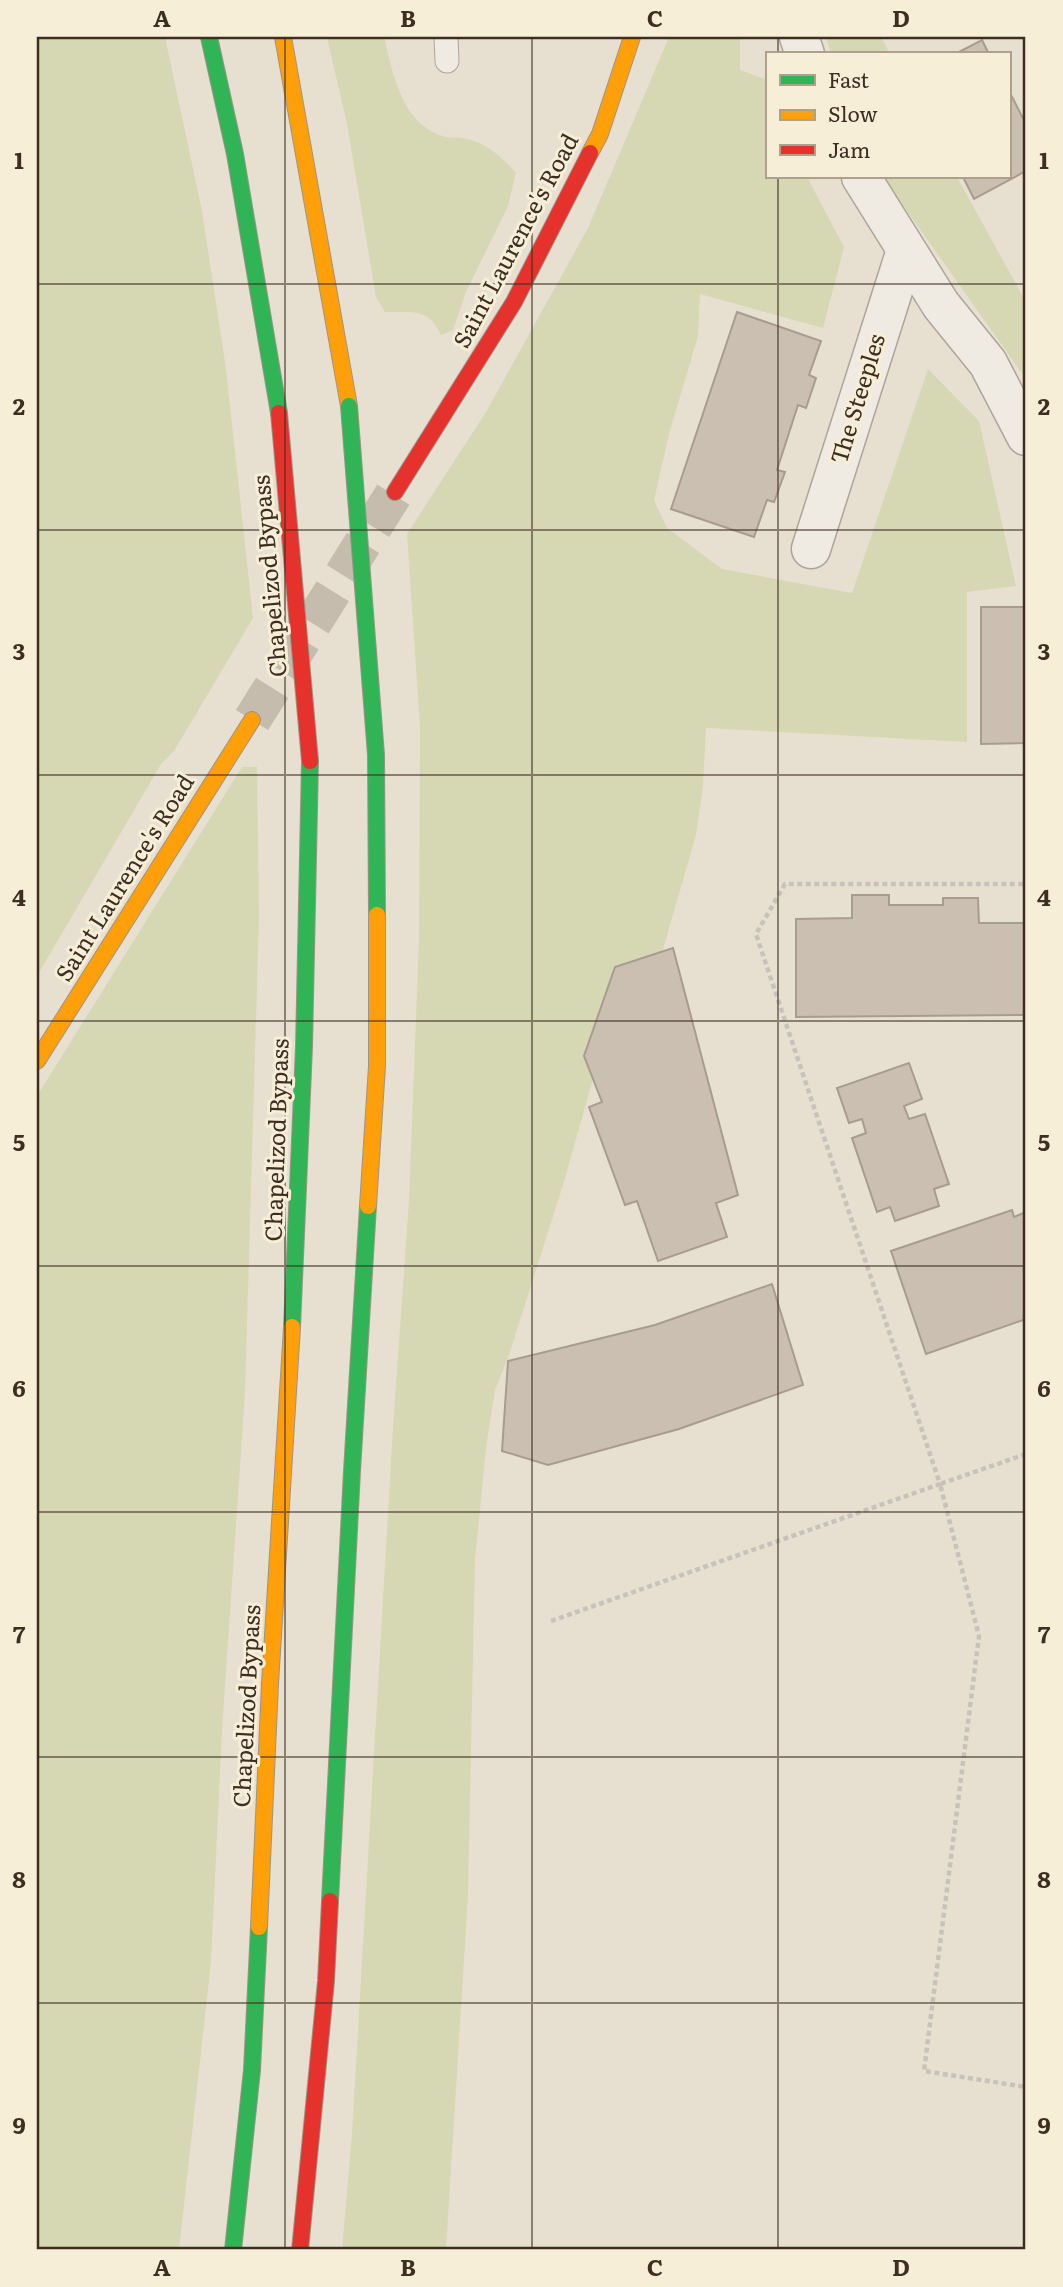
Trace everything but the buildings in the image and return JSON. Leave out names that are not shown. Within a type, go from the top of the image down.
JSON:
[{"type":"main road","name":"Chapelizod Bypass","points":[[209,37],[235,154],[279,413],[310,761],[304,1047],[290,1363],[270,1684],[252,2070],[233,2250]]},
{"type":"main road","points":[[283,37],[349,406],[376,755],[377,1066],[352,1471],[326,1981],[300,2250]]},
{"type":"main road","name":"Saint Laurence's Road","points":[[395,492],[514,302],[600,134],[632,37]]},
{"type":"main road","name":"Saint Laurence's Road","points":[[37,1061],[252,720]]},
{"type":"street","points":[[861,178],[941,305],[988,363],[1026,436]]},
{"type":"street","name":"The Steeples","points":[[811,549],[906,250]]},
{"type":"lane","points":[[446,37],[447,61]]},
{"type":"path","points":[[1026,884],[785,884],[756,934],[940,1484],[979,1636],[924,2071],[1026,2087]]},
{"type":"path","points":[[551,1621],[1026,1454]]},
{"type":"green space","points":[[37,37],[165,37],[202,211],[226,369],[253,618],[174,751],[161,764],[37,976]]},
{"type":"green space","points":[[327,37],[384,37],[402,97],[419,122],[446,137],[471,140],[485,146],[516,172],[508,206],[466,292],[453,330],[441,335],[431,320],[419,313],[385,312],[376,297],[347,124]]},
{"type":"green space","points":[[669,37],[740,37],[740,70],[765,79],[766,82],[766,178],[808,178],[844,247],[823,328],[700,294],[698,336],[669,434],[654,500],[667,528],[722,569],[852,593],[928,369],[979,421],[1016,586],[967,592],[967,742],[706,728],[703,786],[696,835],[653,984],[603,1044],[563,1185],[508,1358],[495,1390],[486,1448],[475,1560],[468,1895],[446,2250],[342,2250],[352,2134],[393,1427],[409,1201],[419,940],[420,726],[407,534],[486,412],[588,228]]},
{"type":"green space","points":[[826,37],[881,37],[889,52],[830,52]]},
{"type":"green space","points":[[884,178],[958,178],[1026,302],[1026,379]]},
{"type":"green space","points":[[242,767],[257,767],[259,917],[245,1393],[222,1730],[211,1962],[179,2250],[37,2250],[37,1096]]},
{"type":"tunnel","points":[[252,720],[395,492]]},
{"type":"traffic: fast","points":[[209,37],[235,154],[279,413]]},
{"type":"traffic: fast","points":[[349,406],[376,755]]},
{"type":"traffic: fast","points":[[376,755],[377,915]]},
{"type":"traffic: fast","points":[[292,1327],[304,1047],[310,761]]},
{"type":"traffic: fast","points":[[330,1901],[368,1206]]},
{"type":"traffic: fast","points":[[233,2250],[252,2070],[259,1927]]},
{"type":"traffic: slow","points":[[283,37],[349,406]]},
{"type":"traffic: slow","points":[[590,153],[600,134],[632,37]]},
{"type":"traffic: slow","points":[[37,1061],[252,720]]},
{"type":"traffic: slow","points":[[368,1206],[377,1066],[377,915]]},
{"type":"traffic: slow","points":[[259,1927],[270,1684],[292,1327]]},
{"type":"traffic: jam","points":[[395,492],[514,302],[590,153]]},
{"type":"traffic: jam","points":[[279,413],[310,761]]},
{"type":"traffic: jam","points":[[300,2250],[326,1981],[330,1901]]}]
